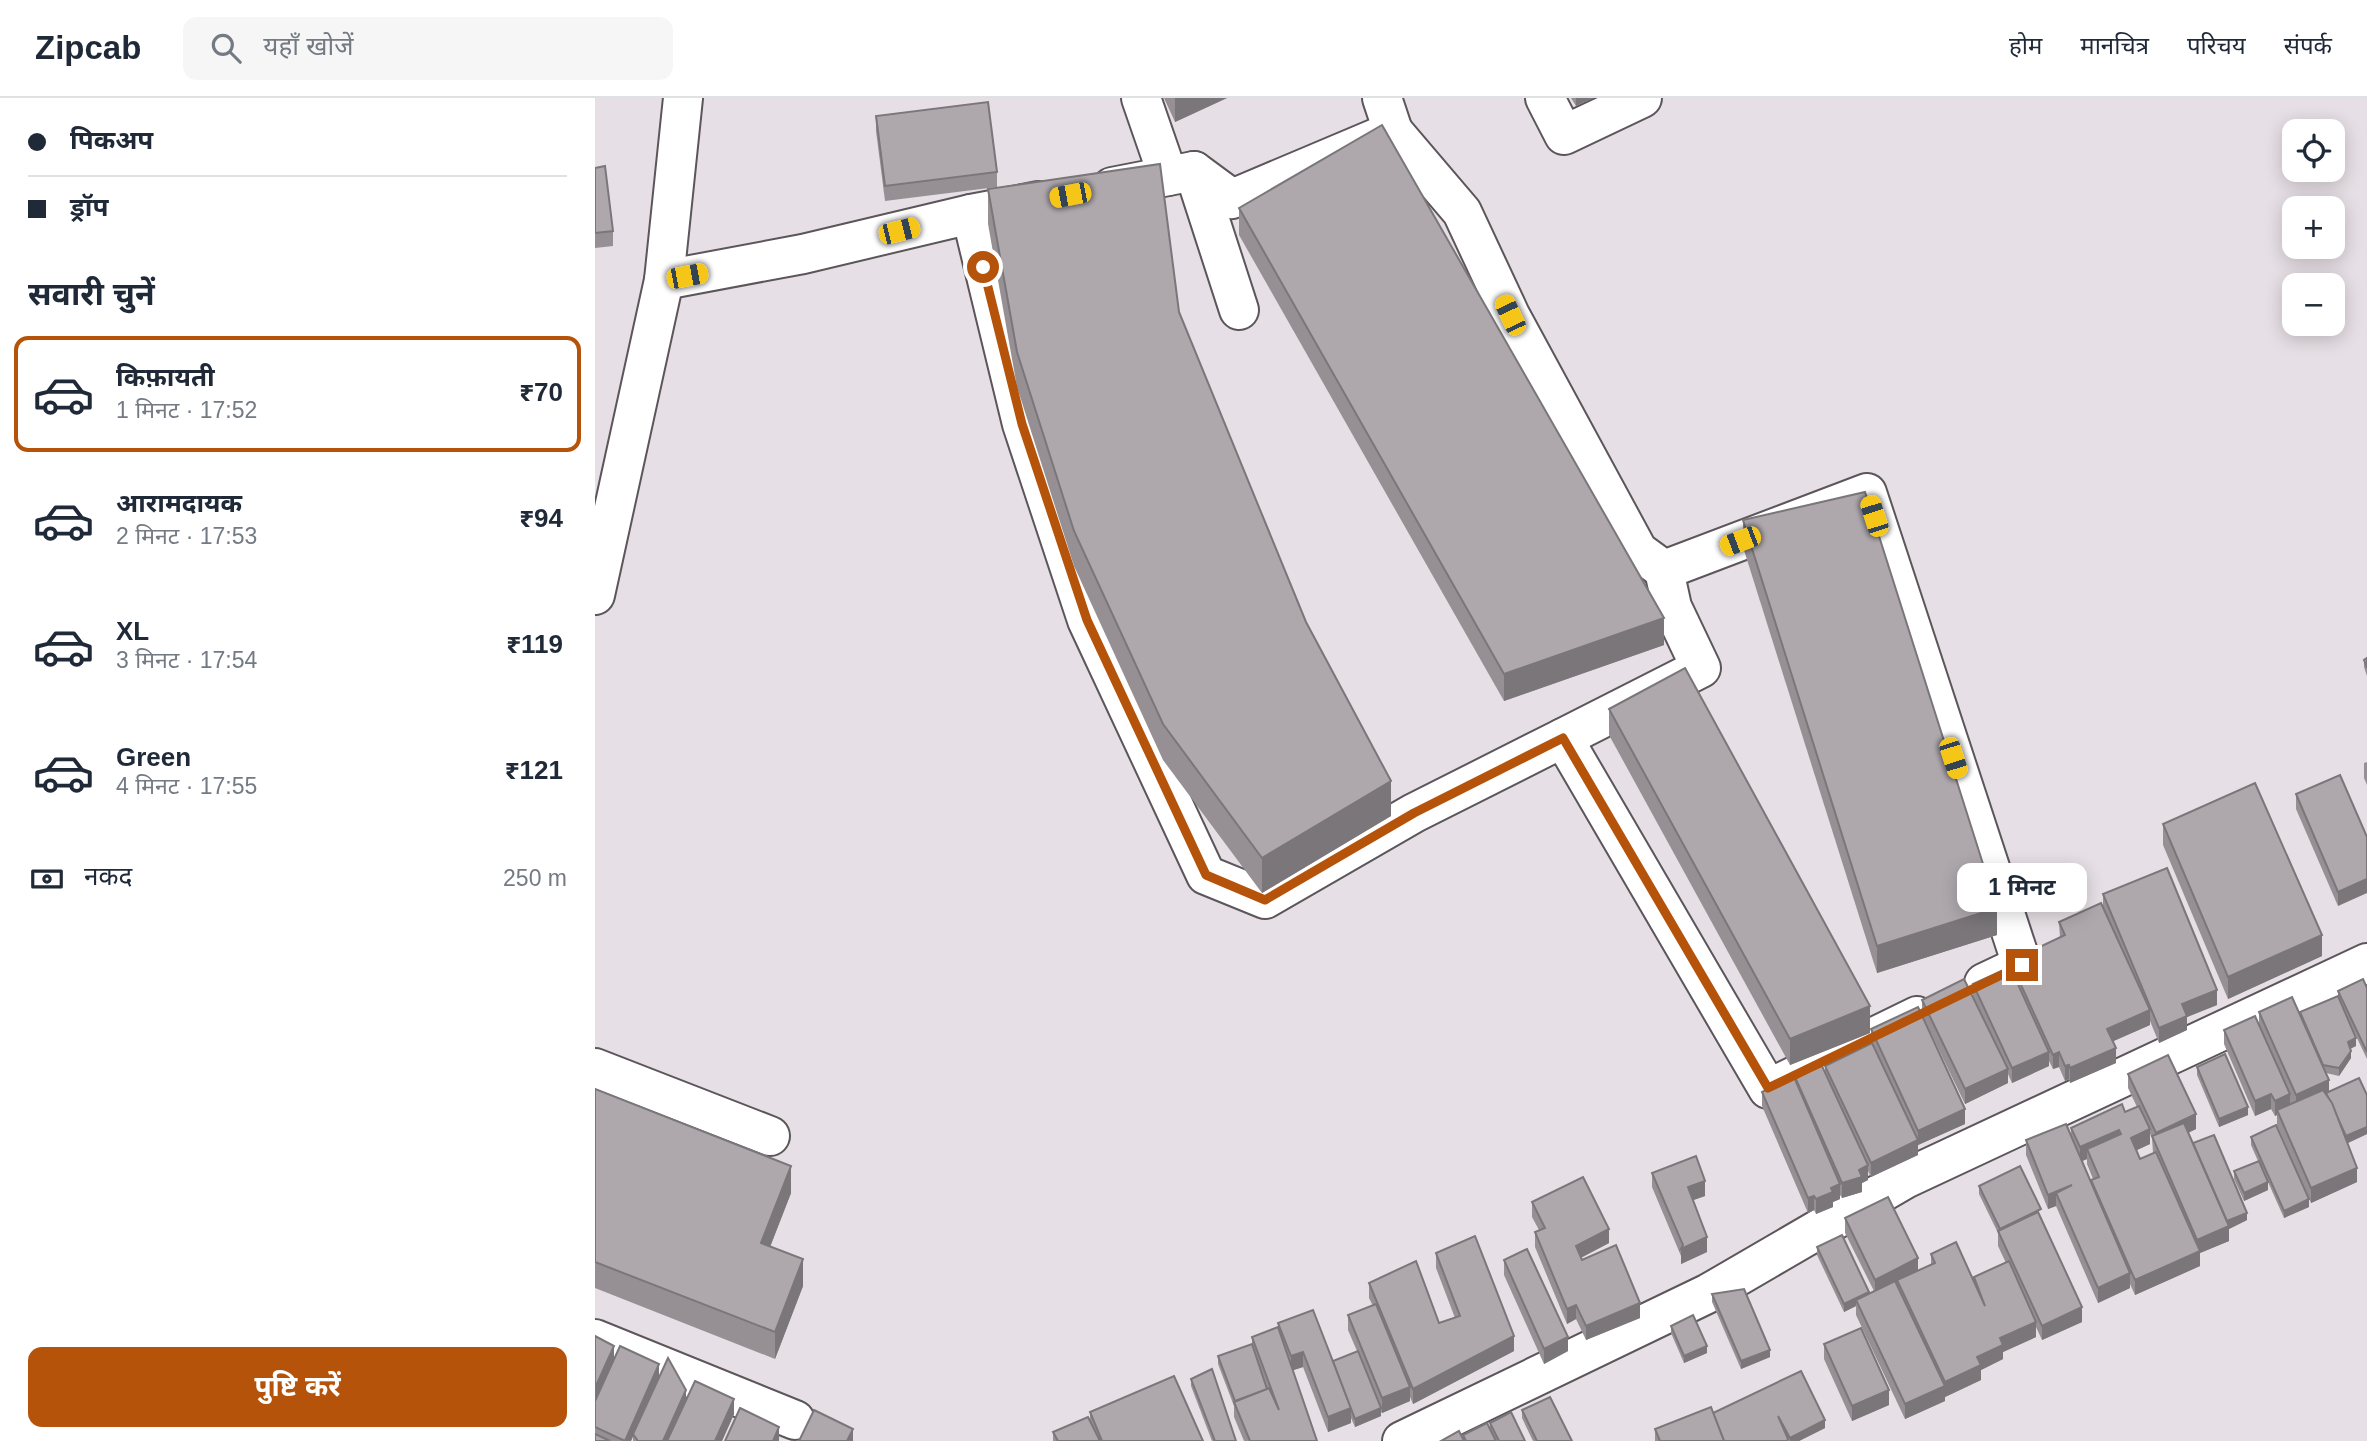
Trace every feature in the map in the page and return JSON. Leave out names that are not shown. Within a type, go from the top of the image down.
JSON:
[{"type":"street","points":[[595,595],[664,280],[683,98]]},
{"type":"street","points":[[1141,98],[1181,174],[1239,310]]},
{"type":"street","points":[[1545,98],[1564,135],[1642,98]]},
{"type":"street","points":[[664,280],[803,254],[971,214],[1181,174],[1232,199],[1387,115],[1462,212],[1510,315],[1638,551],[1664,570],[1672,607],[1701,668],[1414,813],[1265,900],[1206,875],[1087,620],[1022,424],[971,214]]},
{"type":"street","points":[[1563,738],[1768,1088],[2022,965],[1867,492],[1664,570]]},
{"type":"street","points":[[1402,1441],[1709,1293],[1905,1178],[2367,963]]},
{"type":"street","points":[[595,1068],[770,1136]]},
{"type":"street","points":[[595,1339],[795,1420]]},
{"type":"building","points":[[988,102],[997,172],[885,186],[876,116]]},
{"type":"building","points":[[1382,125],[1664,618],[1504,674],[1239,208]]},
{"type":"building","points":[[1160,164],[1179,312],[1306,622],[1391,781],[1262,858],[1163,724],[1074,531],[1017,352],[988,189]]},
{"type":"building","points":[[605,166],[613,231],[595,233],[595,168]]},
{"type":"building","points":[[1865,492],[1997,908],[1877,946],[1743,520]]},
{"type":"building","points":[[1685,668],[1870,1006],[1790,1039],[1609,709]]},
{"type":"building","points":[[2340,775],[2367,837],[2367,879],[2338,892],[2296,794]]},
{"type":"building","points":[[2255,783],[2322,935],[2228,977],[2163,824]]},
{"type":"building","points":[[2167,868],[2217,990],[2182,1004],[2187,1016],[2159,1028],[2103,894]]},
{"type":"building","points":[[2101,903],[2150,1010],[2107,1029],[2116,1048],[2070,1068],[2069,1065],[2065,1066],[2059,1052],[2053,1055],[2010,961],[2065,935],[2059,922]]},
{"type":"building","points":[[2010,967],[2049,1052],[2012,1068],[1973,984]]},
{"type":"building","points":[[1964,979],[2008,1069],[1965,1089],[1922,1000]]},
{"type":"building","points":[[2363,979],[2367,988],[2367,1052],[2338,991]]},
{"type":"building","points":[[2338,996],[2356,1038],[2348,1042],[2351,1051],[2339,1068],[2323,1065],[2300,1012]]},
{"type":"building","points":[[2292,997],[2329,1080],[2296,1095],[2259,1012]]},
{"type":"building","points":[[1918,1007],[1965,1109],[1918,1131],[1871,1029]]},
{"type":"building","points":[[2255,1016],[2290,1094],[2275,1101],[2271,1094],[2255,1101],[2224,1030]]},
{"type":"building","points":[[1872,1043],[1918,1140],[1871,1163],[1825,1066]]},
{"type":"building","points":[[2225,1054],[2248,1107],[2219,1119],[2197,1067]]},
{"type":"building","points":[[2168,1055],[2196,1114],[2156,1133],[2128,1074]]},
{"type":"building","points":[[1822,1066],[1868,1165],[1859,1170],[1862,1177],[1842,1183],[1795,1077]]},
{"type":"building","points":[[1794,1077],[1840,1184],[1831,1188],[1833,1192],[1816,1199],[1814,1196],[1808,1198],[1762,1092]]},
{"type":"building","points":[[2359,1078],[2367,1095],[2367,1127],[2346,1136],[2326,1093]]},
{"type":"building","points":[[595,1089],[791,1166],[761,1243],[803,1259],[775,1332],[595,1262]]},
{"type":"building","points":[[2323,1090],[2332,1103],[2357,1168],[2311,1188],[2277,1110]]},
{"type":"building","points":[[2122,1104],[2125,1112],[2139,1106],[2150,1129],[2131,1138],[2140,1159],[2156,1152],[2200,1251],[2135,1280],[2091,1180],[2099,1177],[2087,1149],[2121,1134],[2119,1130],[2080,1147],[2071,1128]]},
{"type":"building","points":[[2184,1123],[2229,1226],[2197,1240],[2152,1136]]},
{"type":"building","points":[[2066,1124],[2130,1273],[2098,1288],[2056,1193],[2072,1185],[2048,1195],[2026,1140]]},
{"type":"building","points":[[2276,1125],[2309,1199],[2284,1211],[2251,1137]]},
{"type":"building","points":[[2214,1135],[2247,1213],[2227,1221],[2193,1143]]},
{"type":"building","points":[[1696,1156],[1705,1181],[1688,1187],[1707,1237],[1681,1249],[1683,1245],[1652,1173]]},
{"type":"building","points":[[2259,1161],[2268,1182],[2244,1193],[2234,1171]]},
{"type":"building","points":[[2020,1166],[2041,1209],[2000,1229],[1979,1186]]},
{"type":"building","points":[[1583,1177],[1609,1229],[1576,1246],[1582,1260],[1616,1245],[1640,1303],[1586,1326],[1576,1305],[1567,1309],[1535,1232],[1545,1228],[1532,1202]]},
{"type":"building","points":[[1888,1197],[1918,1258],[1875,1280],[1845,1218]]},
{"type":"building","points":[[2038,1212],[2082,1307],[2042,1326],[1998,1231]]},
{"type":"building","points":[[1842,1235],[1869,1292],[1844,1304],[1817,1247]]},
{"type":"building","points":[[1475,1236],[1514,1336],[1413,1389],[1369,1283],[1416,1261],[1439,1323],[1460,1316],[1436,1253]]},
{"type":"building","points":[[1956,1242],[1985,1306],[1974,1277],[2009,1261],[2036,1322],[2000,1338],[2003,1345],[1977,1357],[1981,1365],[1945,1382],[1897,1280],[1935,1263],[1931,1254]]},
{"type":"building","points":[[1527,1249],[1568,1337],[1544,1349],[1504,1260]]},
{"type":"building","points":[[1895,1281],[1945,1386],[1905,1404],[1856,1300]]},
{"type":"building","points":[[1744,1289],[1770,1350],[1741,1361],[1712,1294]]},
{"type":"building","points":[[1376,1304],[1410,1387],[1382,1398],[1348,1315]]},
{"type":"building","points":[[1313,1310],[1351,1408],[1328,1417],[1303,1352],[1291,1356],[1278,1323]]},
{"type":"building","points":[[1693,1315],[1707,1346],[1684,1356],[1671,1326]]},
{"type":"building","points":[[1278,1327],[1317,1441],[1250,1441],[1234,1402],[1269,1388],[1279,1410],[1252,1337]]},
{"type":"building","points":[[1861,1328],[1889,1390],[1852,1406],[1824,1344]]},
{"type":"building","points":[[595,1336],[614,1346],[595,1388]]},
{"type":"building","points":[[1252,1344],[1267,1389],[1235,1401],[1218,1356]]},
{"type":"building","points":[[620,1346],[659,1364],[625,1441],[595,1427],[595,1401]]},
{"type":"building","points":[[1358,1351],[1381,1408],[1355,1419],[1333,1361]]},
{"type":"building","points":[[668,1358],[686,1390],[663,1441],[638,1441],[633,1434]]},
{"type":"building","points":[[1212,1369],[1236,1441],[1215,1441],[1191,1379]]},
{"type":"building","points":[[1801,1371],[1825,1420],[1790,1438],[1778,1416],[1787,1441],[1724,1441],[1713,1413]]},
{"type":"building","points":[[1174,1376],[1203,1441],[1102,1441],[1090,1412]]},
{"type":"building","points":[[695,1381],[734,1399],[715,1441],[667,1441]]},
{"type":"building","points":[[1550,1397],[1572,1441],[1537,1441],[1522,1410]]},
{"type":"building","points":[[1711,1407],[1724,1441],[1660,1441],[1655,1429]]},
{"type":"building","points":[[740,1408],[779,1427],[773,1441],[725,1441]]},
{"type":"building","points":[[814,1410],[853,1429],[847,1441],[799,1441]]},
{"type":"building","points":[[1511,1412],[1525,1441],[1499,1441],[1490,1423]]},
{"type":"building","points":[[1088,1417],[1100,1441],[1058,1441],[1053,1432]]},
{"type":"building","points":[[1487,1423],[1496,1441],[1466,1441],[1463,1435]]},
{"type":"building","points":[[1459,1431],[1464,1441],[1441,1441]]},
{"type":"building","points":[[595,1434],[610,1441],[595,1441]]},
{"type":"route","points":[[983,267],[1022,424],[1087,620],[1206,875],[1265,900],[1414,813],[1563,738],[1768,1088],[2022,965]]}]
